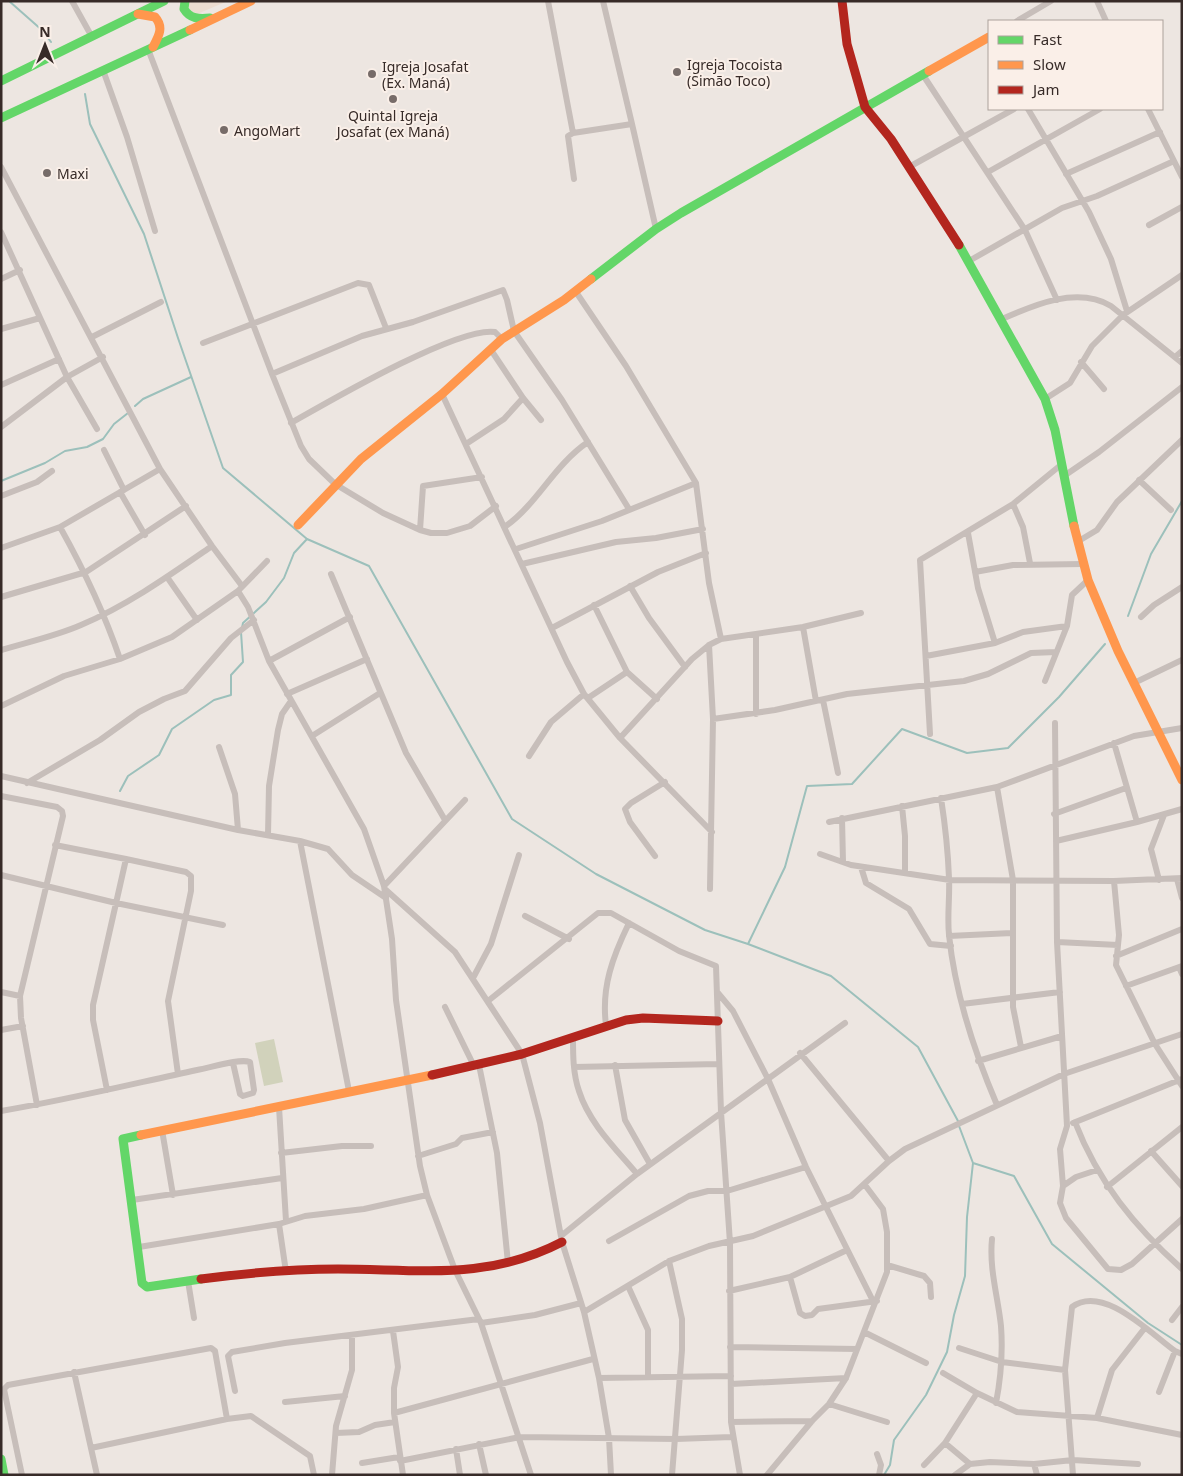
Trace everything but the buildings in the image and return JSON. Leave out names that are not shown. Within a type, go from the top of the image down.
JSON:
[{"type":"main road","points":[[1,81],[164,1]]},
{"type":"main road","points":[[186,1],[184,9],[193,18],[218,18]]},
{"type":"main road","points":[[1,118],[251,1]]},
{"type":"main road","points":[[842,1],[847,44],[865,107],[891,139],[969,261],[1045,399],[1055,430],[1077,542],[1088,580],[1134,683],[1182,780]]},
{"type":"main road","points":[[137,14],[155,17],[160,24],[160,33],[151,48]]},
{"type":"main road","points":[[298,524],[335,484],[371,450],[442,394],[502,338],[576,292],[656,229],[865,107],[988,39]]},
{"type":"main road","points":[[561,1239],[538,1256],[508,1263],[455,1270],[308,1269],[144,1286],[123,1139],[476,1066],[522,1054],[606,1025],[643,1018],[718,1021]]},
{"type":"main road","points":[[1,1460],[4,1475]]},
{"type":"street","points":[[72,1],[92,37]]},
{"type":"street","points":[[548,1],[573,133]]},
{"type":"street","points":[[603,1],[656,229]]},
{"type":"street","points":[[1019,20],[1051,1]]},
{"type":"street","points":[[1098,1],[1106,20]]},
{"type":"street","points":[[151,48],[272,374],[291,423],[309,459],[335,484],[388,516],[420,530],[432,533],[459,530],[470,526],[496,506]]},
{"type":"street","points":[[103,70],[127,137],[155,231]]},
{"type":"street","points":[[923,75],[1025,230],[1057,300]]},
{"type":"street","points":[[909,167],[1012,110]]},
{"type":"street","points":[[1029,110],[1081,200],[1111,259],[1125,313]]},
{"type":"street","points":[[988,172],[1098,110]]},
{"type":"street","points":[[1149,110],[1182,177]]},
{"type":"street","points":[[574,179],[567,138],[573,133],[632,124]]},
{"type":"street","points":[[1066,174],[1160,132]]},
{"type":"street","points":[[969,261],[1062,208],[1097,196],[1174,161]]},
{"type":"street","points":[[1,168],[103,356],[160,469],[240,589],[254,620],[269,662],[364,829],[386,891],[406,1081],[418,1156],[427,1195],[455,1270],[480,1321],[520,1437],[531,1475]]},
{"type":"street","points":[[1149,225],[1182,207]]},
{"type":"street","points":[[2,234],[67,377],[97,429]]},
{"type":"street","points":[[1,279],[20,270]]},
{"type":"street","points":[[1045,399],[1070,383],[1097,341],[1125,313],[1182,275]]},
{"type":"street","points":[[203,343],[358,283],[369,285],[386,328]]},
{"type":"street","points":[[272,374],[386,328],[413,322],[503,290],[506,293],[514,331],[588,442],[629,509]]},
{"type":"street","points":[[576,292],[626,366],[696,483],[709,583],[721,639]]},
{"type":"street","points":[[1002,319],[1057,300],[1077,298],[1098,300],[1125,313],[1182,363]]},
{"type":"street","points":[[92,337],[161,302]]},
{"type":"street","points":[[1,329],[40,318]]},
{"type":"street","points":[[291,423],[429,350],[485,332],[495,332],[502,338]]},
{"type":"street","points":[[490,350],[523,398],[541,420]]},
{"type":"street","points":[[1175,357],[1182,351]]},
{"type":"street","points":[[1,426],[67,377],[103,356]]},
{"type":"street","points":[[1,385],[59,358]]},
{"type":"street","points":[[1082,362],[1104,389]]},
{"type":"street","points":[[1064,476],[1099,452],[1182,387]]},
{"type":"street","points":[[442,394],[586,696],[620,738],[712,832]]},
{"type":"street","points":[[466,444],[504,419],[523,398]]},
{"type":"street","points":[[1077,542],[1097,530],[1117,502],[1182,440]]},
{"type":"street","points":[[506,526],[517,518],[560,467],[588,442]]},
{"type":"street","points":[[104,450],[122,491],[145,535]]},
{"type":"street","points":[[930,734],[920,560],[1014,504],[1062,464]]},
{"type":"street","points":[[1,548],[60,527],[160,469]]},
{"type":"street","points":[[1,496],[37,482],[52,471]]},
{"type":"street","points":[[420,530],[422,486],[482,477]]},
{"type":"street","points":[[1139,480],[1170,510]]},
{"type":"street","points":[[516,549],[602,521],[696,483]]},
{"type":"street","points":[[1014,504],[1023,527],[1030,563]]},
{"type":"street","points":[[1,597],[86,572],[145,535],[186,506]]},
{"type":"street","points":[[60,527],[86,572],[105,614],[120,659]]},
{"type":"street","points":[[522,564],[616,542],[656,538],[703,529]]},
{"type":"street","points":[[968,532],[975,572],[995,643]]},
{"type":"street","points":[[1,650],[68,630],[105,614],[167,577],[212,546]]},
{"type":"street","points":[[552,628],[630,586],[679,563],[706,553]]},
{"type":"street","points":[[1,706],[64,676],[120,659],[172,637],[240,589],[267,561]]},
{"type":"street","points":[[975,572],[1030,563],[1083,564]]},
{"type":"street","points":[[331,574],[380,693],[413,766],[445,820]]},
{"type":"street","points":[[167,577],[197,620]]},
{"type":"street","points":[[1045,681],[1066,626],[1072,595],[1088,580]]},
{"type":"street","points":[[630,586],[649,618],[685,667]]},
{"type":"street","points":[[1141,617],[1154,605],[1182,587]]},
{"type":"street","points":[[594,605],[627,672],[657,699]]},
{"type":"street","points":[[620,738],[685,667],[709,645],[721,639],[803,627],[861,613]]},
{"type":"street","points":[[269,662],[350,617]]},
{"type":"street","points":[[27,783],[100,740],[139,712],[185,691],[231,638],[254,620]]},
{"type":"street","points":[[926,656],[995,643],[1023,632],[1066,626]]},
{"type":"street","points":[[803,627],[816,701]]},
{"type":"street","points":[[756,634],[756,714]]},
{"type":"street","points":[[709,645],[713,719],[710,889]]},
{"type":"street","points":[[713,719],[756,714],[847,694],[926,686],[976,678],[1032,653],[1056,652]]},
{"type":"street","points":[[287,694],[367,659]]},
{"type":"street","points":[[1134,683],[1182,660]]},
{"type":"street","points":[[529,756],[551,722],[586,696],[627,672]]},
{"type":"street","points":[[312,736],[380,693]]},
{"type":"street","points":[[823,700],[838,773]]},
{"type":"street","points":[[268,835],[270,786],[278,730],[282,714],[290,701]]},
{"type":"street","points":[[1055,723],[1054,814],[1057,942],[1067,1126],[1060,1149],[1063,1186],[1060,1203],[1066,1218],[1108,1269],[1125,1269],[1182,1219]]},
{"type":"street","points":[[829,822],[998,787],[1114,743],[1157,731],[1182,728]]},
{"type":"street","points":[[1114,743],[1137,822]]},
{"type":"street","points":[[219,747],[235,794],[238,830]]},
{"type":"street","points":[[1,776],[238,830],[300,841],[328,849],[352,875],[386,891],[452,949],[522,1054],[540,1122],[561,1239],[584,1312],[593,1359],[599,1378],[609,1438],[610,1475]]},
{"type":"street","points":[[655,856],[630,822],[625,809],[631,803],[665,782]]},
{"type":"street","points":[[998,787],[1013,880],[1013,997],[1021,1047]]},
{"type":"street","points":[[1054,814],[1126,788]]},
{"type":"street","points":[[1,796],[57,807],[62,811],[63,816],[20,996],[23,1026],[38,1105]]},
{"type":"street","points":[[941,798],[950,880],[949,936],[962,1004],[978,1061],[997,1104]]},
{"type":"street","points":[[386,891],[445,820],[465,800]]},
{"type":"street","points":[[902,806],[905,836],[905,872]]},
{"type":"street","points":[[1056,841],[1137,822],[1182,809]]},
{"type":"street","points":[[1159,880],[1151,849],[1164,815]]},
{"type":"street","points":[[842,818],[843,862]]},
{"type":"street","points":[[300,841],[349,1091]]},
{"type":"street","points":[[56,845],[186,872],[191,876],[192,884],[186,917],[168,1001],[178,1074]]},
{"type":"street","points":[[820,854],[861,867],[950,880],[1114,881],[1180,879],[1182,898]]},
{"type":"street","points":[[473,978],[491,944],[519,855]]},
{"type":"street","points":[[107,1090],[92,1012],[126,859]]},
{"type":"street","points":[[861,867],[866,882],[910,909],[930,944],[951,946]]},
{"type":"street","points":[[1,875],[116,903],[223,925]]},
{"type":"street","points":[[1067,1126],[1181,1082],[1155,1044],[1119,972],[1116,956],[1119,926],[1114,881]]},
{"type":"street","points":[[488,1001],[524,971],[569,939],[598,913],[611,913],[679,951],[713,964],[717,970],[721,1112],[730,1243],[731,1422],[732,1437],[740,1475]]},
{"type":"street","points":[[525,916],[569,939]]},
{"type":"street","points":[[606,1025],[605,1005],[611,964],[629,923]]},
{"type":"street","points":[[1116,956],[1182,929]]},
{"type":"street","points":[[949,936],[1012,933]]},
{"type":"street","points":[[1057,942],[1118,945]]},
{"type":"street","points":[[1126,986],[1180,966],[1182,974]]},
{"type":"street","points":[[1,992],[20,996]]},
{"type":"street","points":[[962,1004],[1060,992]]},
{"type":"street","points":[[718,993],[733,1011],[768,1078],[825,1207],[875,1301]]},
{"type":"street","points":[[445,1007],[476,1066],[493,1132],[508,1263]]},
{"type":"street","points":[[561,1239],[650,1164],[844,1022]]},
{"type":"street","points":[[1,1030],[23,1026]]},
{"type":"street","points":[[584,1312],[669,1261],[709,1246],[730,1243],[753,1236],[851,1196],[866,1185],[889,1161],[905,1149],[997,1104],[1064,1074],[1182,1034]]},
{"type":"street","points":[[978,1061],[1062,1036]]},
{"type":"street","points":[[573,1037],[574,1067],[578,1090],[590,1114],[637,1174]]},
{"type":"street","points":[[800,1053],[889,1161]]},
{"type":"street","points":[[1,1111],[38,1105],[233,1063],[250,1062],[253,1094],[243,1096],[240,1094],[233,1063]]},
{"type":"street","points":[[574,1067],[719,1064]]},
{"type":"street","points":[[615,1065],[625,1120],[650,1164]]},
{"type":"street","points":[[279,1106],[286,1272]]},
{"type":"street","points":[[1075,1122],[1107,1187],[1154,1243],[1182,1269]]},
{"type":"street","points":[[1107,1187],[1182,1127]]},
{"type":"street","points":[[162,1130],[172,1195]]},
{"type":"street","points":[[418,1156],[456,1144],[462,1138],[493,1132]]},
{"type":"street","points":[[281,1153],[336,1146],[371,1146]]},
{"type":"street","points":[[1150,1151],[1182,1186]]},
{"type":"street","points":[[608,1241],[689,1196],[708,1191],[727,1191],[806,1167]]},
{"type":"street","points":[[1063,1186],[1076,1177],[1097,1170]]},
{"type":"street","points":[[132,1200],[282,1178]]},
{"type":"street","points":[[767,1475],[812,1421],[829,1404],[846,1378],[887,1272],[887,1232],[883,1209],[866,1185]]},
{"type":"street","points":[[139,1247],[364,1209],[427,1195]]},
{"type":"street","points":[[992,1239],[990,1259],[1001,1326],[1002,1362],[996,1402]]},
{"type":"street","points":[[729,1291],[790,1277],[847,1250]]},
{"type":"street","points":[[669,1261],[682,1311],[682,1350],[672,1475]]},
{"type":"street","points":[[887,1265],[924,1276],[930,1283],[930,1297]]},
{"type":"street","points":[[790,1277],[800,1313],[805,1316],[812,1315],[818,1309],[875,1301]]},
{"type":"street","points":[[188,1281],[194,1318]]},
{"type":"street","points":[[628,1286],[648,1330],[648,1376]]},
{"type":"street","points":[[1073,1475],[1065,1370],[1072,1308],[1079,1302],[1108,1303],[1138,1322],[1144,1329],[1174,1351],[1182,1354]]},
{"type":"street","points":[[235,1391],[228,1356],[232,1352],[352,1335],[535,1315],[581,1303]]},
{"type":"street","points":[[1172,1320],[1182,1307]]},
{"type":"street","points":[[1097,1418],[1112,1370],[1144,1329]]},
{"type":"street","points":[[393,1331],[398,1367],[394,1388],[394,1413],[399,1459],[403,1475]]},
{"type":"street","points":[[864,1332],[926,1363]]},
{"type":"street","points":[[332,1475],[336,1433],[353,1361],[352,1335]]},
{"type":"street","points":[[730,1347],[857,1349]]},
{"type":"street","points":[[22,1475],[4,1389],[8,1385],[211,1348],[215,1351],[228,1418]]},
{"type":"street","points":[[958,1348],[1002,1362],[1065,1370]]},
{"type":"street","points":[[1159,1392],[1174,1351]]},
{"type":"street","points":[[394,1413],[593,1359]]},
{"type":"street","points":[[74,1372],[97,1475]]},
{"type":"street","points":[[943,1372],[977,1393],[1017,1412],[1097,1418],[1182,1435]]},
{"type":"street","points":[[599,1378],[731,1376]]},
{"type":"street","points":[[731,1384],[846,1378]]},
{"type":"street","points":[[924,1465],[945,1443],[977,1393]]},
{"type":"street","points":[[285,1402],[345,1396]]},
{"type":"street","points":[[829,1404],[887,1422]]},
{"type":"street","points":[[91,1448],[228,1418],[256,1418],[310,1456],[314,1475]]},
{"type":"street","points":[[731,1422],[812,1421]]},
{"type":"street","points":[[336,1433],[359,1432],[375,1425],[395,1422]]},
{"type":"street","points":[[362,1464],[520,1437],[676,1439],[732,1437]]},
{"type":"street","points":[[945,1443],[970,1464]]},
{"type":"street","points":[[479,1444],[486,1475]]},
{"type":"street","points":[[456,1449],[460,1475]]},
{"type":"street","points":[[877,1454],[881,1465],[879,1475]]},
{"type":"street","points":[[955,1475],[963,1472],[970,1464],[990,1462],[1034,1464],[1073,1460],[1138,1464]]},
{"type":"street","points":[[1034,1464],[1037,1475]]},
{"type":"green space","points":[[274,1039],[283,1082],[264,1086],[255,1043]]},
{"type":"shaded area","points":[[189,1],[228,1],[197,14],[189,9]]},
{"type":"waterway","points":[[9,1],[43,31],[51,42]]},
{"type":"waterway","points":[[85,94],[90,124],[144,234],[223,468],[307,539],[369,566],[512,819],[596,874],[705,930],[748,944]]},
{"type":"waterway","points":[[135,406],[143,399],[191,377]]},
{"type":"waterway","points":[[1,481],[45,463],[65,451],[87,447],[103,439],[114,424],[128,413]]},
{"type":"waterway","points":[[1128,616],[1151,554],[1182,501]]},
{"type":"waterway","points":[[242,628],[243,623],[266,602],[284,578],[294,553],[307,539]]},
{"type":"waterway","points":[[120,791],[128,776],[159,755],[172,729],[214,700],[231,695],[231,675],[243,662],[241,632]]},
{"type":"waterway","points":[[958,1121],[918,1047],[831,976],[748,944],[785,867],[807,786],[852,784],[902,729],[967,753],[1008,748],[1059,697],[1105,644]]},
{"type":"waterway","points":[[959,1126],[973,1163],[1014,1176],[1052,1244],[1148,1323],[1182,1345]]},
{"type":"waterway","points":[[884,1475],[890,1465],[894,1440],[926,1395],[947,1352],[954,1315],[965,1276],[967,1217],[973,1163]]},
{"type":"traffic: fast","points":[[1,81],[164,1]]},
{"type":"traffic: fast","points":[[185,1],[184,9],[189,15],[192,17],[210,18]]},
{"type":"traffic: fast","points":[[1,118],[190,30]]},
{"type":"traffic: fast","points":[[591,279],[656,229],[681,213],[929,71]]},
{"type":"traffic: fast","points":[[959,245],[1045,399],[1055,430],[1074,526]]},
{"type":"traffic: fast","points":[[141,1135],[123,1139],[142,1283],[147,1287],[201,1279]]},
{"type":"traffic: fast","points":[[1,1459],[4,1475]]},
{"type":"traffic: slow","points":[[190,30],[251,1]]},
{"type":"traffic: slow","points":[[138,14],[155,17],[158,21],[160,32],[153,47]]},
{"type":"traffic: slow","points":[[929,71],[988,38]]},
{"type":"traffic: slow","points":[[298,525],[361,459],[442,394],[502,339],[564,300],[591,279]]},
{"type":"traffic: slow","points":[[1074,526],[1088,580],[1118,651],[1182,780]]},
{"type":"traffic: slow","points":[[141,1135],[432,1075]]},
{"type":"traffic: jam","points":[[842,1],[847,44],[865,107],[891,139],[959,245]]},
{"type":"traffic: jam","points":[[432,1075],[522,1054],[626,1020],[643,1018],[718,1021]]},
{"type":"traffic: jam","points":[[201,1279],[252,1273],[304,1270],[425,1271],[480,1268],[507,1263],[562,1242]]},
{"type":"place","name":"Igreja Tocoista (Simão Toco)","points":[[677,72]]},
{"type":"place","name":"Igreja Josafat (Ex. Maná)","points":[[372,74]]},
{"type":"place","name":"Quintal Igreja Josafat (ex Maná)","points":[[393,99]]},
{"type":"place","name":"AngoMart","points":[[224,130]]},
{"type":"place","name":"Maxi","points":[[47,173]]}]
